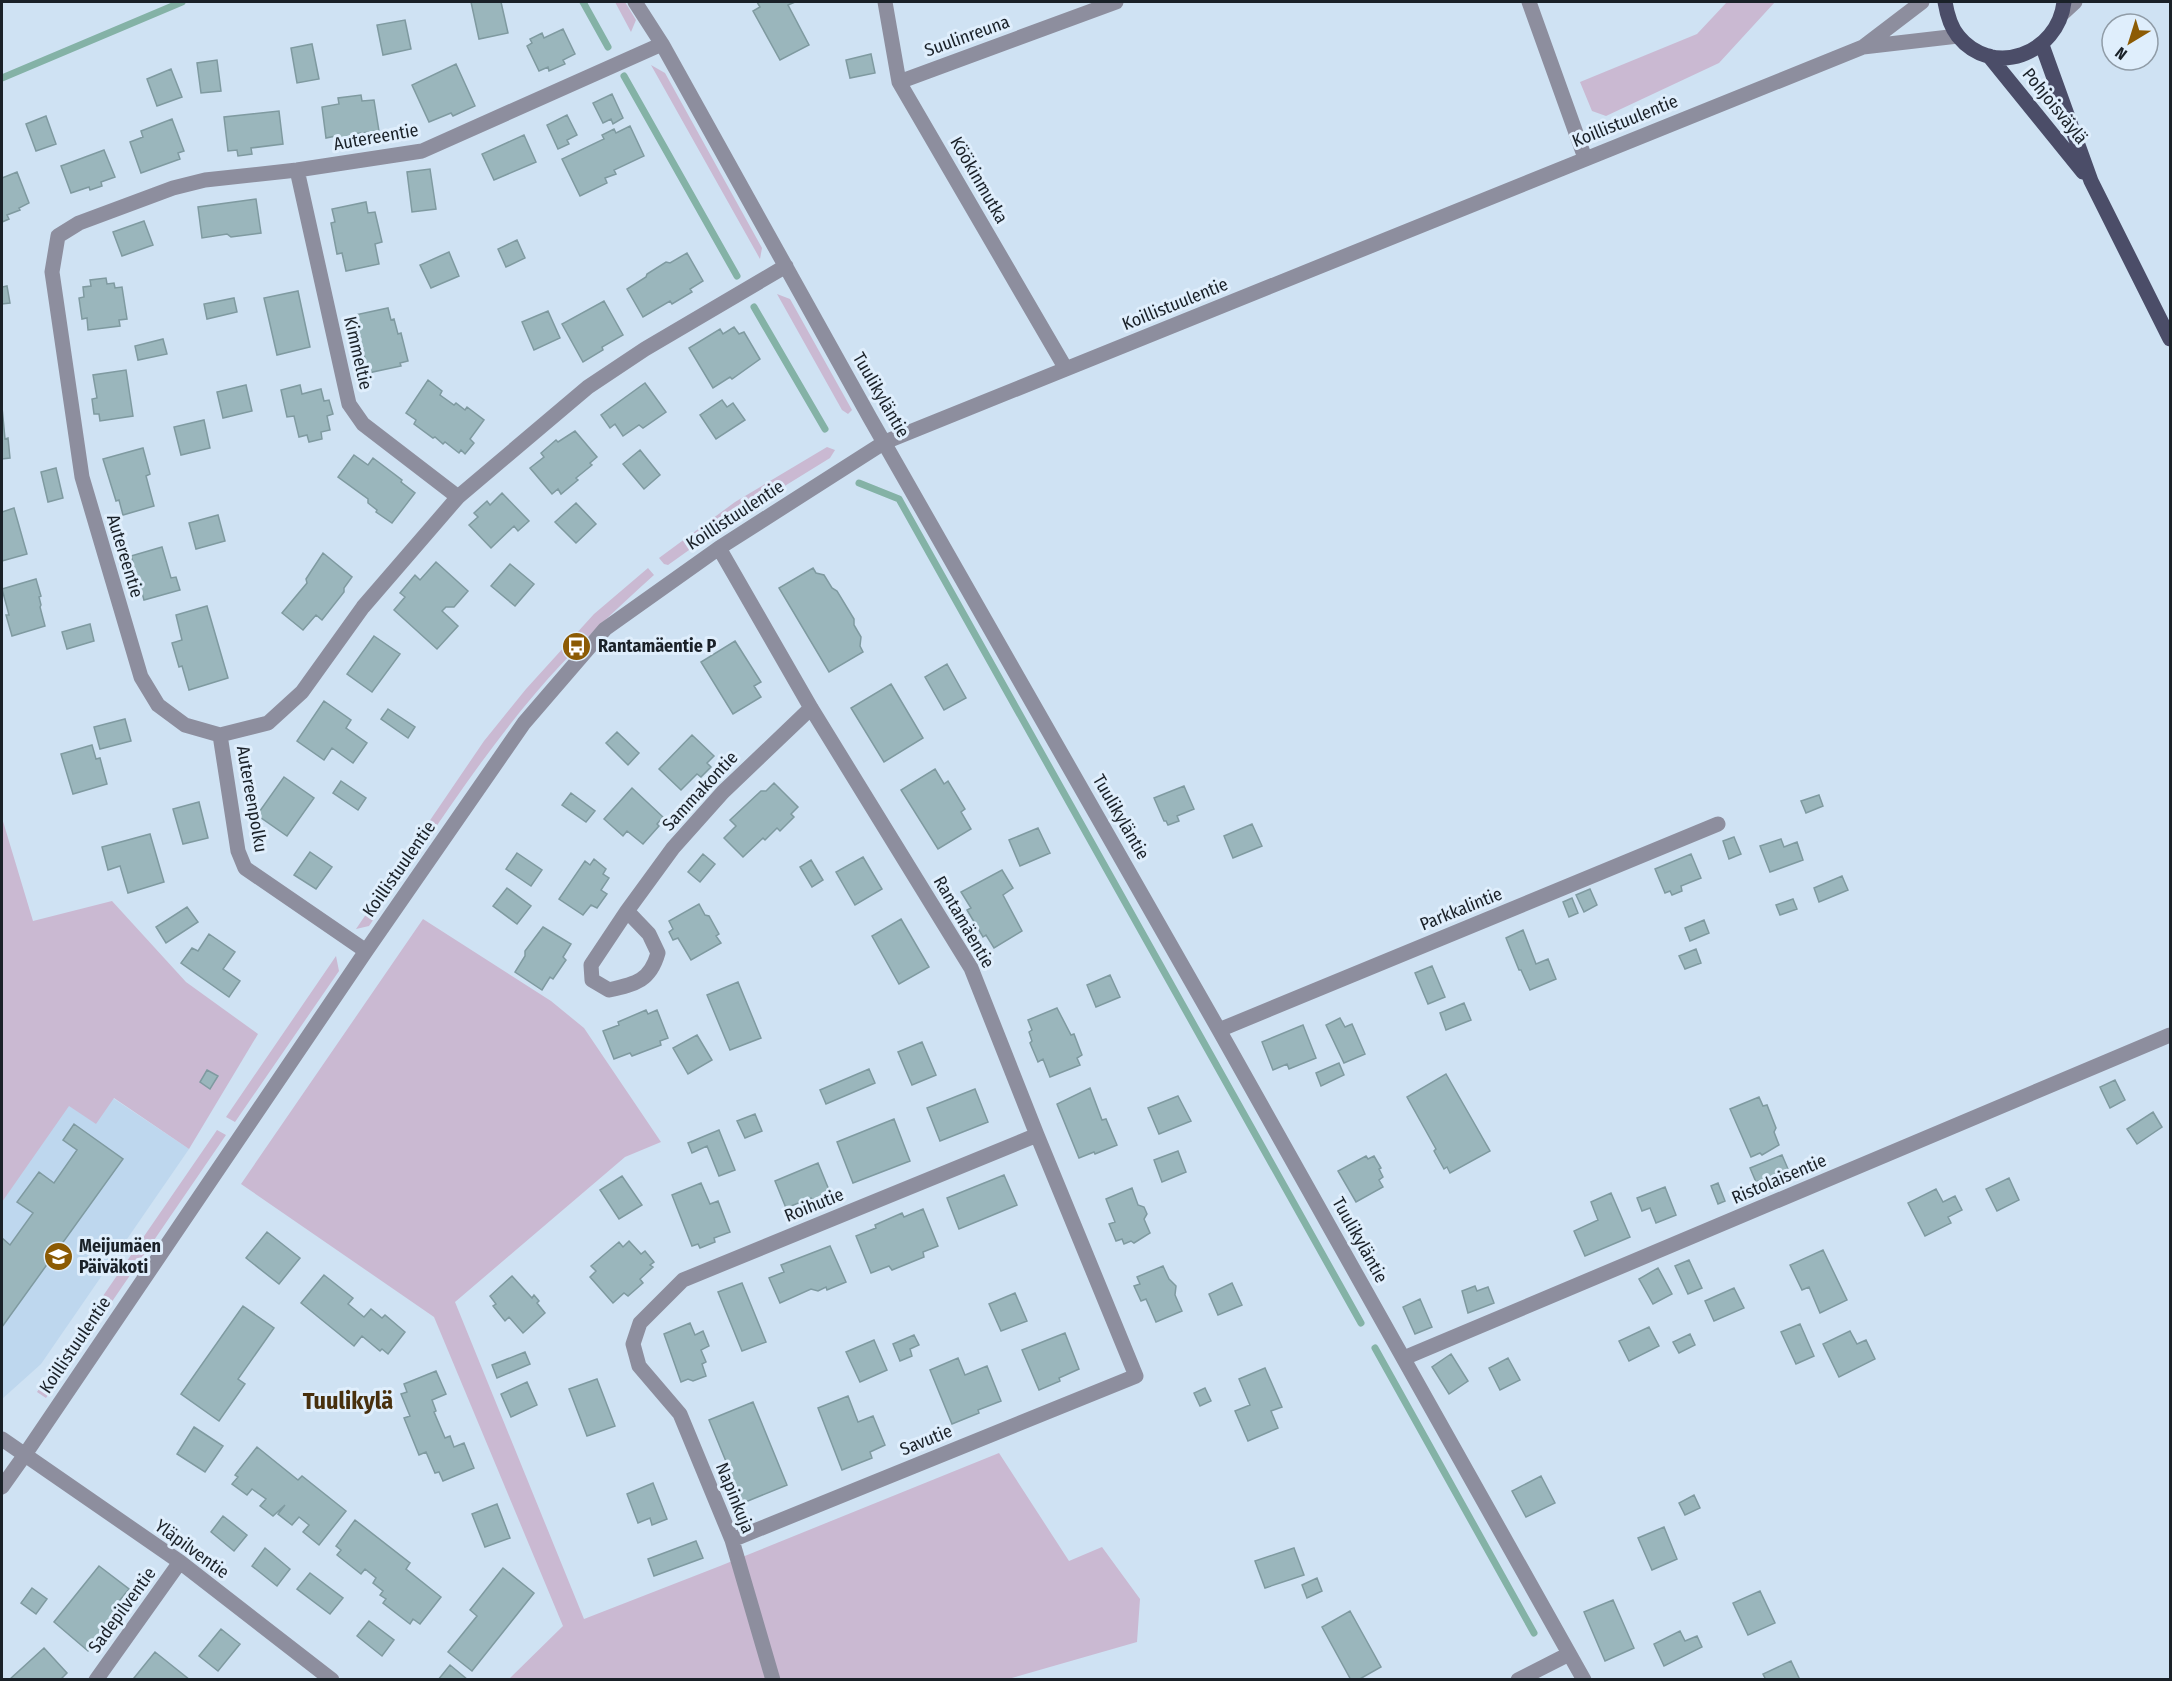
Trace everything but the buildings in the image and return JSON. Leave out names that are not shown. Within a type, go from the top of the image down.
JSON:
[{"type":"main road","points":[[1945,2],[1948,20],[1958,36],[1972,48],[1989,56],[2008,58],[2026,54],[2042,45],[2055,31],[2063,8]]},
{"type":"main road","name":"Pohjoisväylä","points":[[2042,45],[2091,181],[2170,339]]},
{"type":"main road","name":"Pohjoisväylä","points":[[1989,56],[2091,181]]},
{"type":"street","name":"Tuulikyläntie","points":[[635,2],[662,44],[885,442],[1220,1030],[1584,1680]]},
{"type":"street","name":"Köökinmutka","points":[[885,2],[899,82],[1066,369]]},
{"type":"street","name":"Suulinreuna","points":[[899,82],[1116,2]]},
{"type":"street","points":[[1529,2],[1585,158]]},
{"type":"street","name":"Koillistuulentie","points":[[1863,47],[1922,2]]},
{"type":"street","points":[[2063,8],[2074,2]]},
{"type":"street","name":"Koillistuulentie","points":[[2,1487],[366,951],[524,723],[605,630],[719,548],[885,442],[1863,47],[1958,36]]},
{"type":"street","name":"Autereentie","points":[[662,44],[422,151],[297,170],[205,180],[173,188],[79,223],[58,236],[52,272],[82,477],[141,677],[158,705],[185,725],[220,735],[268,723],[302,692],[363,607],[458,497],[588,387],[645,349],[786,266]]},
{"type":"street","name":"Kimmeltie","points":[[297,170],[349,404],[363,424],[458,497]]},
{"type":"street","name":"Rantamäentie","points":[[719,548],[811,708],[971,968],[1136,1376]]},
{"type":"street","name":"Sammakontie","points":[[627,910],[649,934],[658,953],[653,970],[633,985],[609,990],[592,980],[591,965],[627,910],[673,848],[723,792],[811,708]]},
{"type":"street","name":"Autereenpolku","points":[[220,735],[238,852],[245,868],[366,951]]},
{"type":"street","name":"Parkkalintie","points":[[1220,1030],[1718,824]]},
{"type":"street","name":"Ristolaisentie","points":[[1404,1358],[2170,1035]]},
{"type":"street","name":"Roihutie","points":[[633,1344],[640,1323],[683,1280],[1037,1135]]},
{"type":"street","name":"Napinkuja","points":[[633,1344],[639,1366],[680,1414],[732,1540],[773,1680]]},
{"type":"street","name":"Savutie","points":[[732,1540],[1136,1376]]},
{"type":"street","name":"Yläpilventie","points":[[2,1439],[180,1562],[332,1680]]},
{"type":"street","name":"Sadepilventie","points":[[96,1680],[180,1562]]},
{"type":"street","points":[[1518,1680],[1569,1654]]},
{"type":"shaded area","points":[[615,2],[625,2],[636,20],[631,32]]},
{"type":"shaded area","points":[[1727,2],[1775,2],[1719,63],[1606,116],[1592,111],[1580,82],[1697,34]]},
{"type":"shaded area","points":[[651,65],[665,73],[762,248],[760,259]]},
{"type":"shaded area","points":[[777,294],[790,299],[852,410],[848,414],[842,410]]},
{"type":"shaded area","points":[[827,447],[835,450],[830,458],[741,513],[668,565],[659,558],[735,502]]},
{"type":"shaded area","points":[[648,568],[654,575],[577,648],[534,695],[469,779],[369,926],[356,929],[484,741],[526,689],[594,614]]},
{"type":"shaded area","points":[[2,818],[33,921],[112,901],[186,982],[258,1034],[189,1149],[114,1098],[96,1124],[69,1106],[2,1202]]},
{"type":"shaded area","points":[[423,919],[551,1001],[584,1028],[661,1142],[625,1157],[455,1302],[584,1619],[999,1453],[1069,1561],[1102,1547],[1140,1599],[1137,1642],[1008,1679],[509,1679],[563,1626],[434,1317],[241,1184]]},
{"type":"shaded area","points":[[336,956],[339,971],[235,1122],[226,1117]]},
{"type":"shaded area","name":"Meijumäen Päiväkoti","points":[[83,1078],[189,1149],[41,1364],[2,1399],[2,1116]]},
{"type":"shaded area","points":[[217,1130],[226,1135],[46,1398],[37,1392]]},
{"type":"waterway","points":[[2,78],[182,2]]},
{"type":"waterway","points":[[583,2],[608,47]]},
{"type":"waterway","points":[[624,76],[737,276]]},
{"type":"waterway","points":[[754,307],[825,429]]},
{"type":"waterway","points":[[859,483],[899,499],[1361,1323]]},
{"type":"waterway","points":[[1375,1348],[1534,1633]]},
{"type":"place","name":"Rantamäentie P","points":[[577,646]]},
{"type":"place","name":"Meijumäen Päiväkoti","points":[[58,1256]]},
{"type":"district","name":"Tuulikylä","points":[[348,1401]]}]
